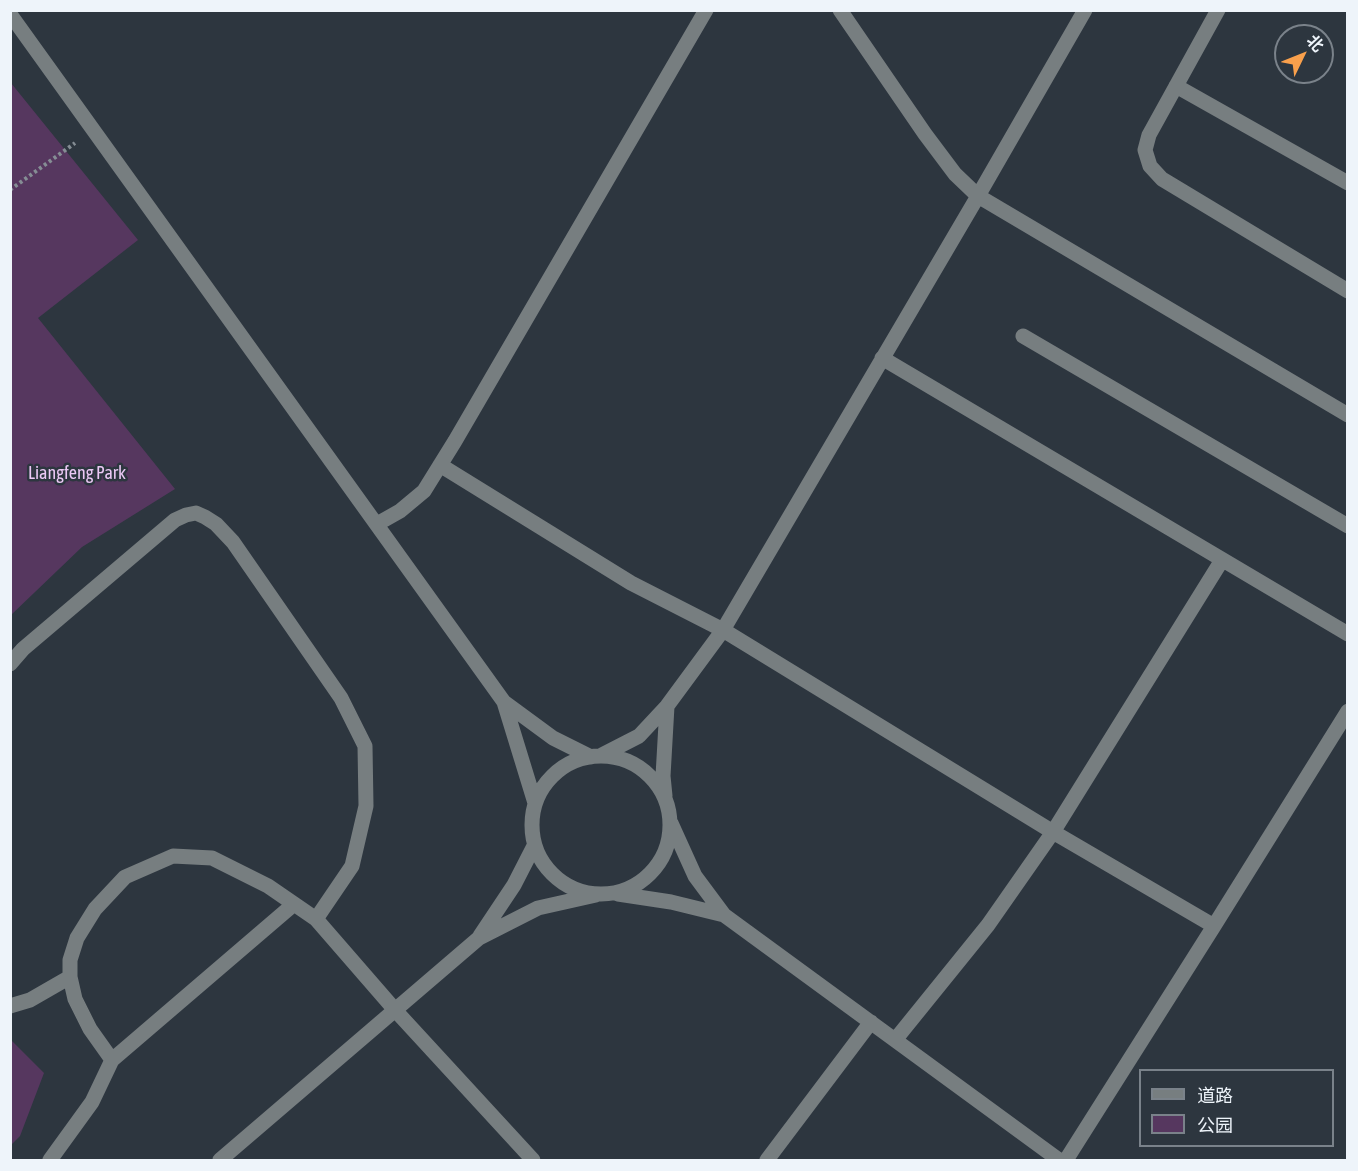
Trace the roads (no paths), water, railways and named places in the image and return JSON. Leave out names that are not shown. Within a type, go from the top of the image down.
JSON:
[{"type":"street","points":[[377,524],[400,511],[424,491],[706,10]]},
{"type":"street","points":[[840,10],[925,134],[955,174],[978,196],[1347,415]]},
{"type":"street","points":[[596,895],[576,890],[558,880],[544,864],[534,846],[531,824],[535,802],[545,783],[561,768],[581,758],[596,756],[639,735],[667,706],[723,630],[1085,10]]},
{"type":"street","points":[[1218,10],[1149,135],[1146,150],[1150,166],[1162,179],[1347,291]]},
{"type":"street","points":[[10,14],[504,702],[553,738],[596,756],[626,760],[646,773],[662,791],[670,814],[670,835],[664,855],[652,873],[636,886],[617,893],[596,895],[538,908],[479,939],[220,1161]]},
{"type":"street","points":[[1176,86],[1347,183]]},
{"type":"street","points":[[1023,336],[1347,526]]},
{"type":"street","points":[[882,358],[1347,634]]},
{"type":"street","points":[[440,465],[631,583],[723,630],[1053,832],[1214,926]]},
{"type":"street","points":[[10,664],[23,649],[175,520],[196,513],[216,524],[233,542],[341,698],[365,746],[366,806],[352,866],[316,919]]},
{"type":"street","points":[[895,1040],[988,925],[1053,832],[1222,560]]},
{"type":"street","points":[[504,702],[535,802]]},
{"type":"street","points":[[665,799],[663,776],[667,706]]},
{"type":"street","points":[[1066,1161],[1347,711]]},
{"type":"street","points":[[670,823],[694,876],[724,915],[1059,1161]]},
{"type":"street","points":[[479,939],[514,885],[534,846]]},
{"type":"street","points":[[112,1060],[90,1029],[75,999],[70,977],[70,960],[77,938],[95,909],[125,877],[172,856],[212,858],[268,886],[316,919],[395,1010],[533,1161]]},
{"type":"street","points":[[617,893],[671,902],[724,915]]},
{"type":"street","points":[[50,1161],[92,1102],[112,1060],[294,904]]},
{"type":"street","points":[[10,1006],[30,1000],[70,977]]},
{"type":"street","points":[[767,1161],[871,1022]]},
{"type":"park label","name":"Liangfeng Park","points":[[77,473]]}]
